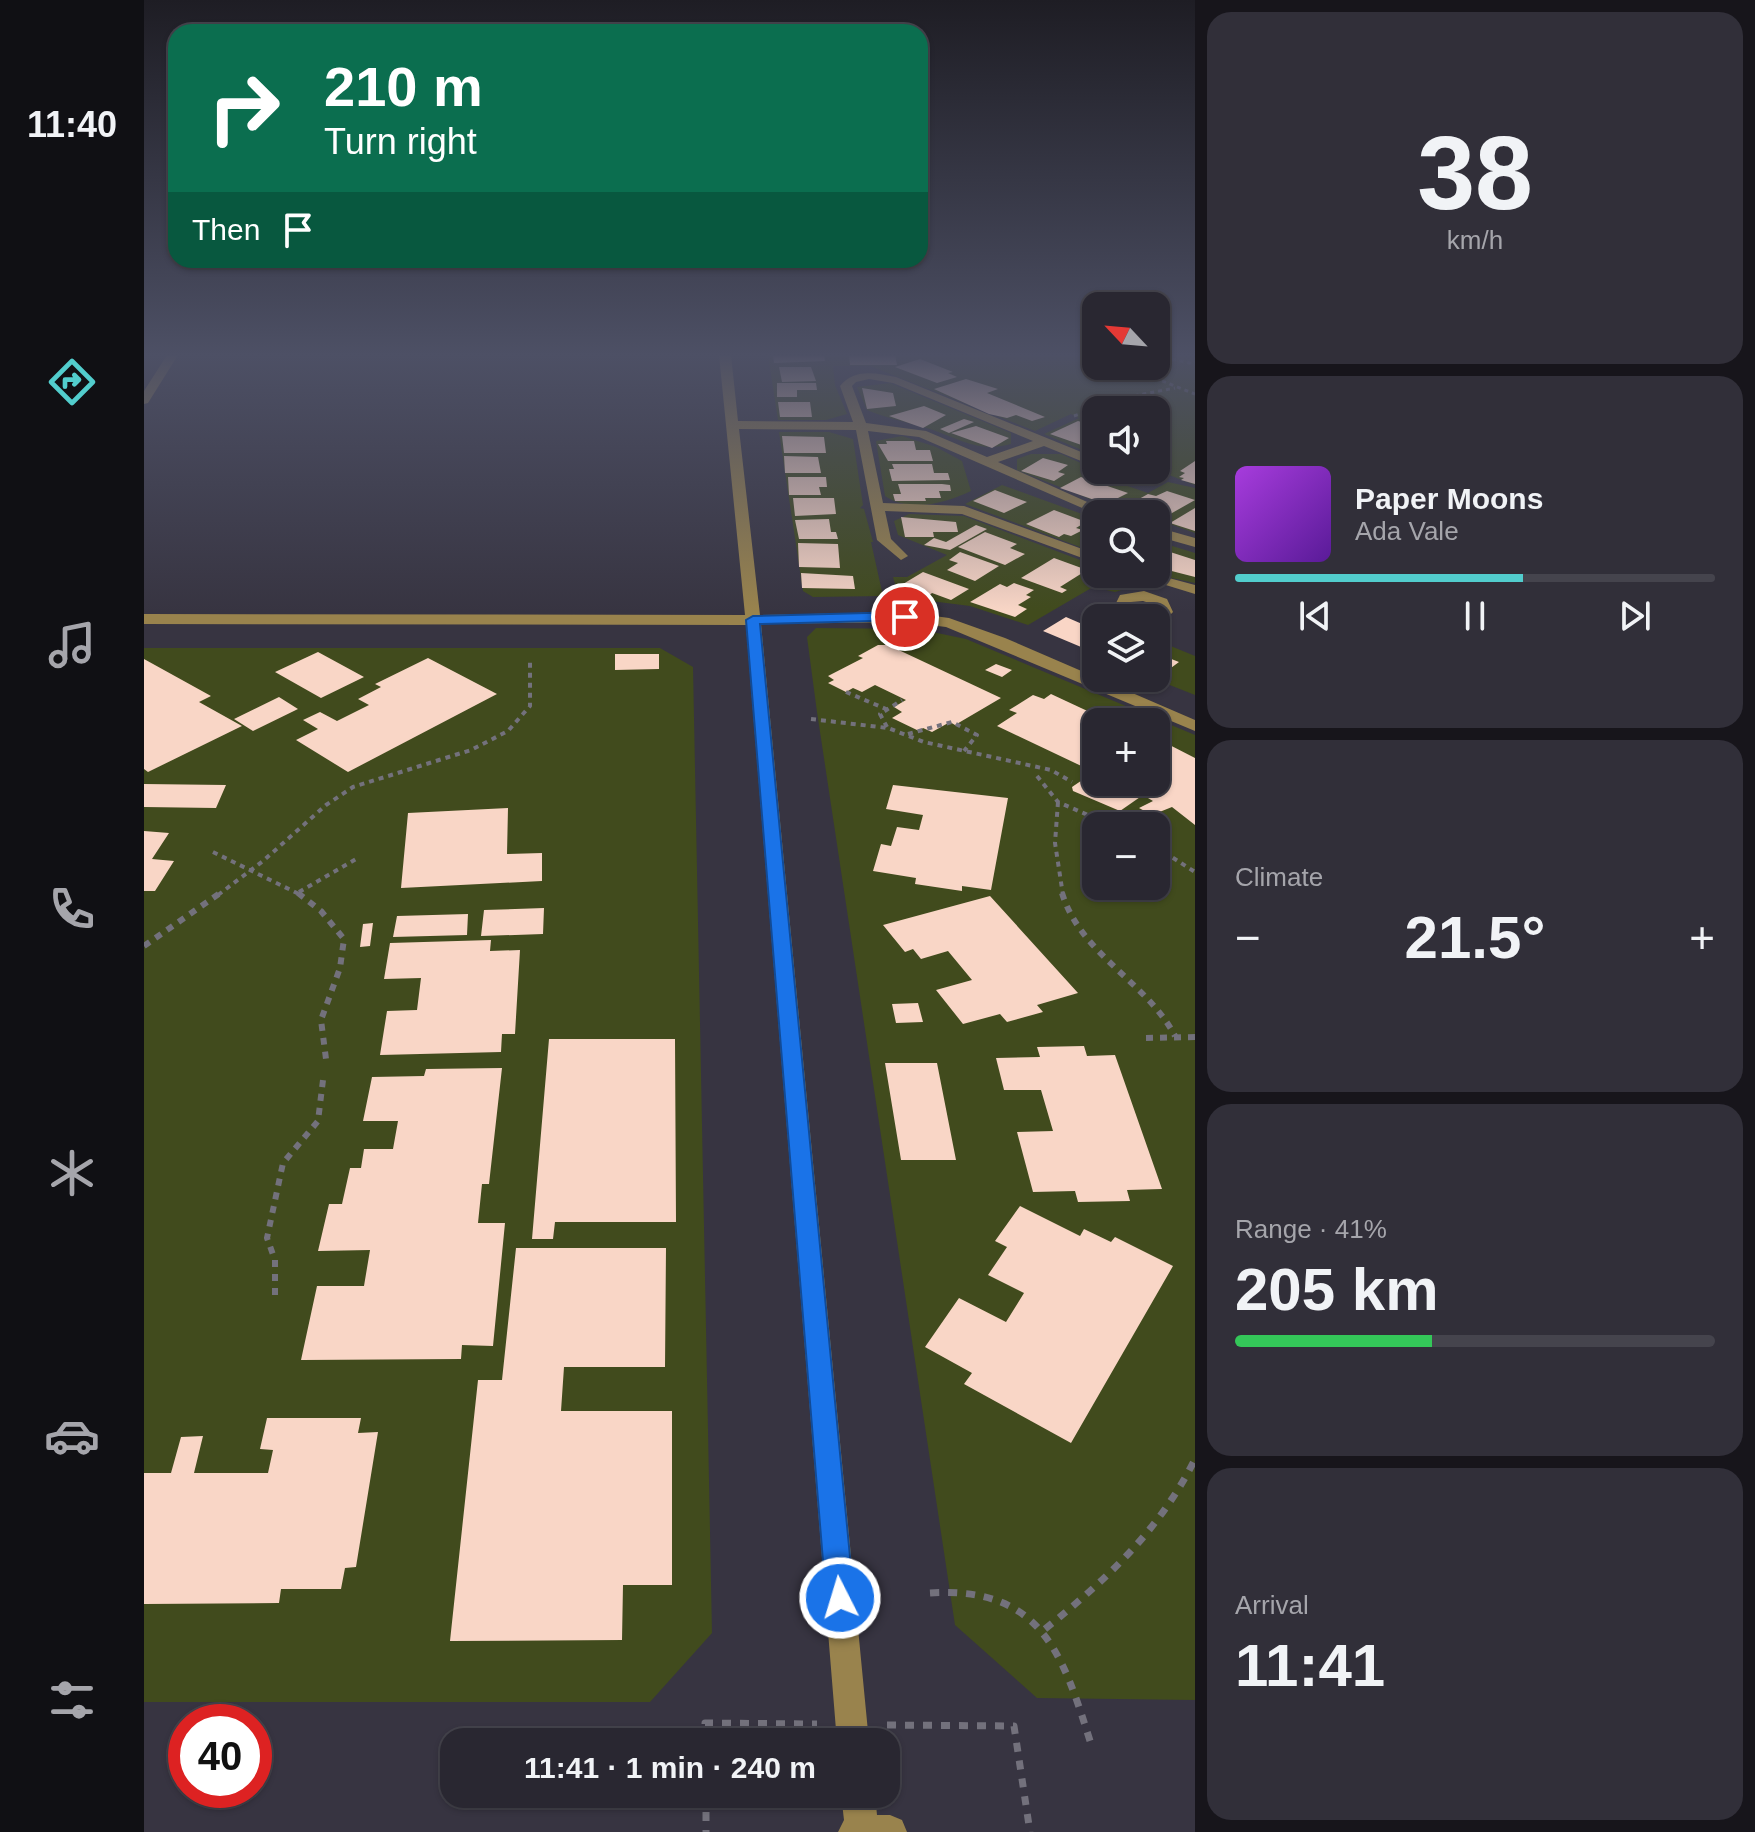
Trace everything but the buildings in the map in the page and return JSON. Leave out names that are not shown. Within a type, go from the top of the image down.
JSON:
[{"type":"street","points":[[736,440],[852,1728]]},
{"type":"street","points":[[864,440],[884,540],[901,556]]},
{"type":"street","points":[[937,440],[1082,503]]},
{"type":"street","points":[[986,462],[1045,441],[1082,457]]},
{"type":"street","points":[[876,507],[964,510],[1082,554]]},
{"type":"street","points":[[1170,535],[1195,543]]},
{"type":"street","points":[[1170,584],[1195,590]]},
{"type":"street","points":[[1151,598],[1157,588]]},
{"type":"street","points":[[144,619],[753,620],[905,617],[949,623],[999,641],[1195,726]]},
{"type":"street","points":[[859,1808],[862,1832]]},
{"type":"street","points":[[855,1832],[890,1832]]},
{"type":"path","points":[[144,946],[250,871],[331,799],[367,780],[432,762],[507,731],[523,718],[531,702],[530,661]]},
{"type":"path","points":[[846,692],[886,709]]},
{"type":"path","points":[[888,728],[880,714],[902,700]]},
{"type":"path","points":[[811,719],[888,728],[924,742],[1051,770],[1072,782]]},
{"type":"path","points":[[899,732],[911,734],[952,722],[977,735],[964,751]]},
{"type":"path","points":[[1037,776],[1051,789],[1058,802],[1053,858],[1071,916],[1097,951],[1137,983],[1165,1014],[1175,1036]]},
{"type":"path","points":[[1058,802],[1082,812]]},
{"type":"path","points":[[213,852],[225,862],[299,892],[332,920],[344,939],[340,968],[321,1020],[326,1059]]},
{"type":"path","points":[[1170,856],[1195,872]]},
{"type":"path","points":[[299,892],[356,859]]},
{"type":"path","points":[[1146,1038],[1195,1037]]},
{"type":"path","points":[[275,1295],[275,1260],[267,1238],[283,1163],[318,1121],[323,1101],[323,1080]]},
{"type":"path","points":[[1045,1629],[1105,1580],[1148,1537],[1175,1503],[1195,1459]]},
{"type":"path","points":[[930,1593],[950,1592],[1018,1608],[1045,1629],[1059,1652],[1091,1744]]},
{"type":"path","points":[[706,1808],[706,1832]]},
{"type":"green space","points":[[780,440],[853,440],[863,505],[860,508],[864,509],[873,542],[883,596],[813,597],[803,591]]},
{"type":"green space","points":[[916,440],[936,447],[962,461],[971,491],[951,499],[917,505],[885,496],[876,441]]},
{"type":"green space","points":[[961,440],[1011,440],[1011,444],[990,447]]},
{"type":"green space","points":[[1059,440],[1082,440],[1082,450]]},
{"type":"green space","points":[[1170,440],[1195,440],[1195,485],[1170,475]]},
{"type":"green space","points":[[1031,454],[1061,454],[1082,464],[1082,484],[1122,484],[1148,493],[1170,482],[1195,488],[1195,533],[1170,524],[1170,500],[1093,500],[1017,470],[1017,459]]},
{"type":"green space","points":[[1002,485],[1082,514],[1082,548],[965,504]]},
{"type":"green space","points":[[909,514],[964,516],[1082,561],[1082,588],[1091,588],[1028,625],[970,606],[899,597],[893,577],[907,577],[947,555],[898,535],[894,521]]},
{"type":"green space","points":[[1170,545],[1195,553],[1195,583],[1170,578]]},
{"type":"green space","points":[[1097,588],[1128,588],[1115,592]]},
{"type":"green space","points":[[816,628],[918,629],[966,639],[1082,688],[1082,692],[1092,692],[1131,708],[1082,708],[1082,796],[1170,796],[1170,725],[1195,735],[1195,1700],[1037,1698],[955,1625],[807,637]]},
{"type":"green space","points":[[1170,646],[1195,656],[1195,695],[1170,685]]},
{"type":"green space","points":[[144,648],[660,648],[693,667],[712,1633],[650,1702],[144,1702]]},
{"type":"route","points":[[840,1598],[753,620],[905,617]]}]
